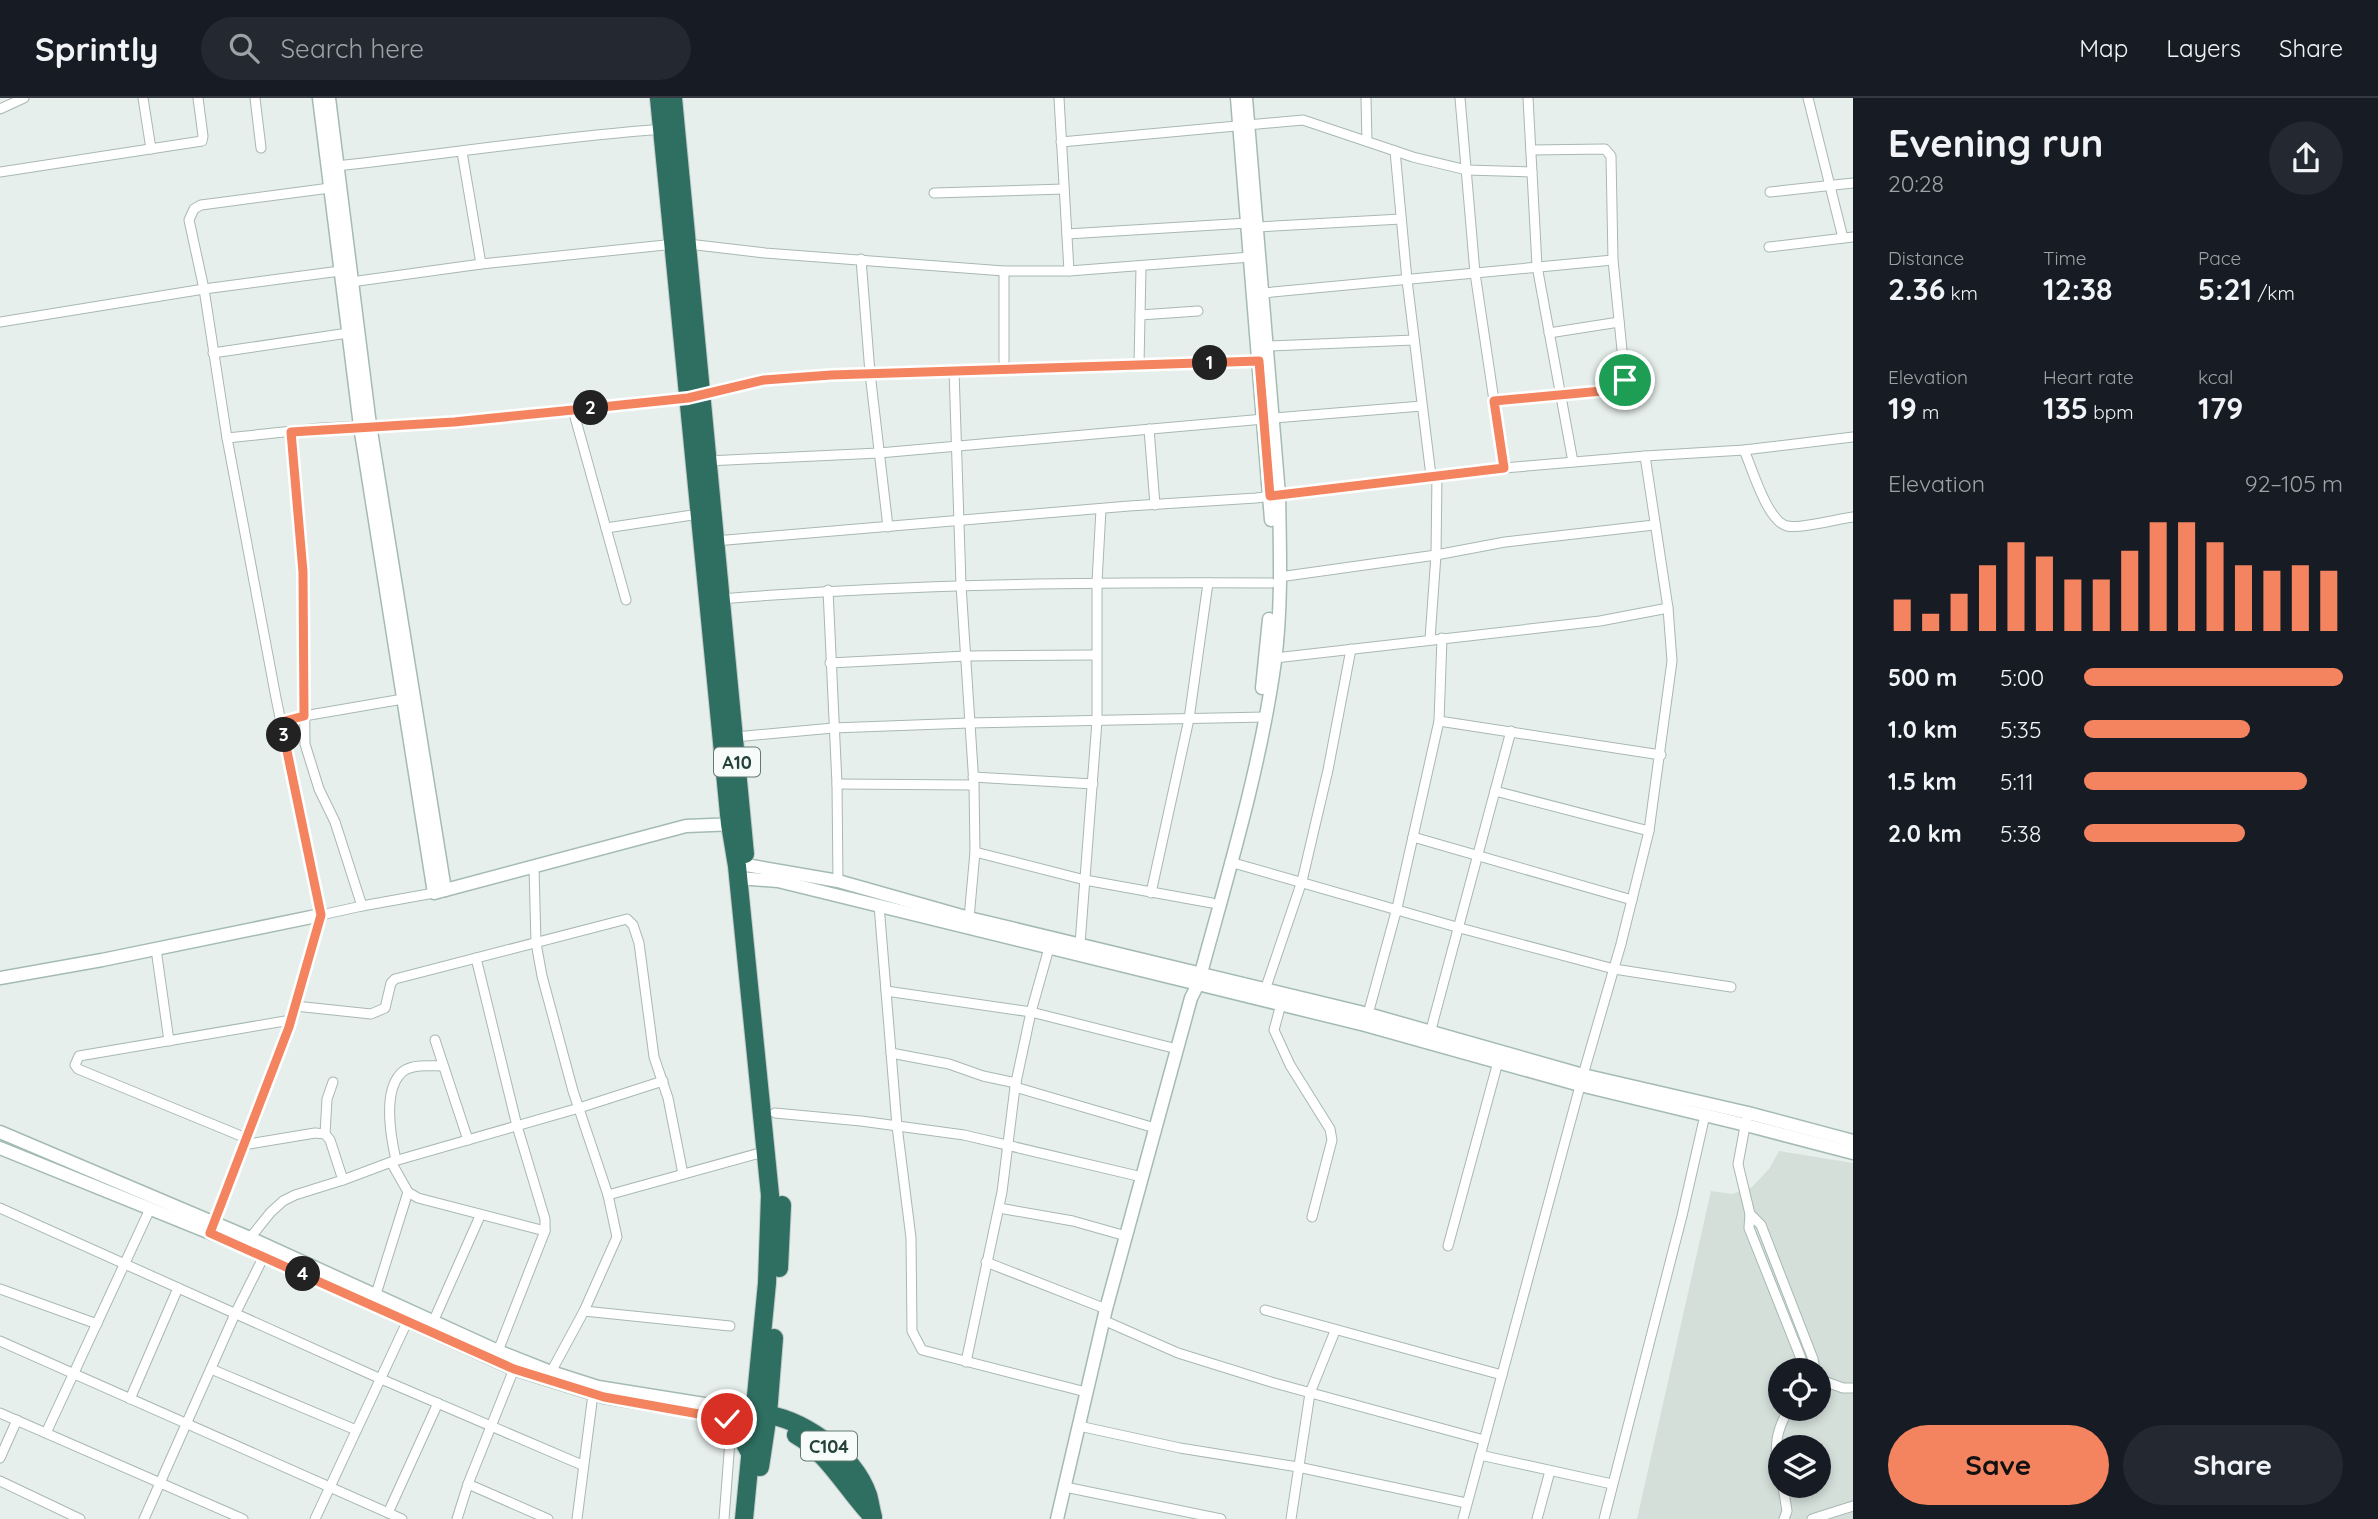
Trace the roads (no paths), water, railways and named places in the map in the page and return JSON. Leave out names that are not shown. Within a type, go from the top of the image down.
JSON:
[{"type":"highway","name":"A10","points":[[659,98],[682,244]]},
{"type":"highway","name":"A10","points":[[673,98],[694,397],[699,514],[742,872],[775,1113],[782,1194],[782,1235],[760,1419],[750,1452],[744,1519]]},
{"type":"highway","name":"A10","points":[[694,397],[707,461],[735,737],[736,824]]},
{"type":"highway","name":"A10","points":[[742,872],[770,1195],[755,1519]]},
{"type":"highway","name":"C104","points":[[760,1419],[792,1420],[816,1433],[853,1469],[867,1494],[874,1518]]},
{"type":"highway","points":[[729,1421],[750,1452]]},
{"type":"main road","points":[[319,98],[348,333],[440,892]]},
{"type":"main road","points":[[329,98],[365,426],[403,699],[440,892]]},
{"type":"main road","points":[[1237,98],[1244,125]]},
{"type":"main road","points":[[1057,1519],[1105,1314],[1191,998],[1212,903],[1262,717],[1275,658],[1274,496],[1268,346],[1244,125],[1246,98]]},
{"type":"main road","points":[[1253,225],[1251,257],[1259,361],[1269,418]]},
{"type":"main road","points":[[1196,978],[1251,785],[1262,717],[1268,629],[1275,580]]},
{"type":"main road","points":[[440,892],[686,826],[736,824]]},
{"type":"main road","points":[[742,872],[838,881],[970,918],[1080,944],[1281,1004],[1429,1037],[1705,1115],[1747,1119],[1853,1153]]},
{"type":"main road","points":[[742,872],[1049,948],[1265,990],[1368,1014],[1498,1062],[1853,1141]]},
{"type":"main road","points":[[0,978],[321,915]]},
{"type":"main road","points":[[0,1132],[212,1228],[264,1256],[407,1322],[514,1369],[593,1394],[729,1421],[760,1419]]},
{"type":"main road","points":[[0,1148],[150,1209],[250,1238],[498,1351],[551,1372],[598,1387],[760,1419]]},
{"type":"street","points":[[0,109],[28,98]]},
{"type":"street","points":[[143,98],[151,149]]},
{"type":"street","points":[[0,172],[202,141],[198,98]]},
{"type":"street","points":[[255,98],[261,148]]},
{"type":"street","points":[[1059,98],[1069,271]]},
{"type":"street","points":[[1366,98],[1367,141]]},
{"type":"street","points":[[1460,98],[1475,273],[1504,468]]},
{"type":"street","points":[[1528,98],[1537,266],[1573,462]]},
{"type":"street","points":[[1769,247],[1848,238],[1829,186],[1808,98]]},
{"type":"street","points":[[1061,142],[1303,120],[1395,151],[1467,170],[1532,172]]},
{"type":"street","points":[[337,166],[600,134],[663,129]]},
{"type":"street","points":[[1494,401],[1618,388],[1625,380],[1613,260],[1611,156],[1605,149],[1531,150]]},
{"type":"street","points":[[1395,151],[1414,340],[1434,475],[1436,555],[1430,639]]},
{"type":"street","points":[[462,152],[481,264]]},
{"type":"street","points":[[1770,192],[1853,183]]},
{"type":"street","points":[[212,1228],[291,1020],[321,915],[227,438],[204,289],[189,220],[194,209],[201,205],[330,188]]},
{"type":"street","points":[[933,193],[1064,189]]},
{"type":"street","points":[[1067,234],[1401,219]]},
{"type":"street","points":[[351,282],[481,264],[682,244],[1004,271],[1140,267],[1251,257]]},
{"type":"street","points":[[861,259],[870,373],[888,527]]},
{"type":"street","points":[[1263,293],[1613,260]]},
{"type":"street","points":[[1139,365],[1140,267]]},
{"type":"street","points":[[0,322],[204,289],[340,271]]},
{"type":"street","points":[[1004,271],[1004,368]]},
{"type":"street","points":[[1140,314],[1198,312]]},
{"type":"street","points":[[1549,333],[1619,322]]},
{"type":"street","points":[[214,353],[348,333]]},
{"type":"street","points":[[1268,346],[1414,340]]},
{"type":"street","points":[[227,438],[365,426],[454,422],[694,397],[764,380],[870,373],[1259,361]]},
{"type":"street","points":[[954,370],[961,585],[974,781],[975,852],[970,918]]},
{"type":"street","points":[[707,461],[879,453],[1422,406]]},
{"type":"street","points":[[573,410],[626,600]]},
{"type":"street","points":[[1149,429],[1155,505]]},
{"type":"street","points":[[291,432],[303,572],[305,744],[319,789],[335,822],[362,906]]},
{"type":"street","points":[[715,541],[1274,496],[1434,475],[1744,450],[1853,437]]},
{"type":"street","points":[[1744,450],[1776,521],[1788,526],[1853,517]]},
{"type":"street","points":[[1463,1519],[1581,1080],[1614,969],[1649,831],[1672,661],[1668,608],[1645,456]]},
{"type":"street","points":[[1080,944],[1097,721],[1097,582],[1101,509]]},
{"type":"street","points":[[606,527],[699,514]]},
{"type":"street","points":[[721,599],[828,590],[961,585],[1275,580],[1505,542],[1654,525]]},
{"type":"street","points":[[1151,893],[1188,719],[1208,583]]},
{"type":"street","points":[[828,590],[837,784],[838,881]]},
{"type":"street","points":[[1275,658],[1600,621],[1668,608]]},
{"type":"street","points":[[1368,1014],[1397,908],[1439,721],[1442,638]]},
{"type":"street","points":[[1265,990],[1302,881],[1328,770],[1351,649]]},
{"type":"street","points":[[830,663],[966,656],[1096,655]]},
{"type":"street","points":[[281,722],[403,699]]},
{"type":"street","points":[[735,737],[833,728],[1262,717]]},
{"type":"street","points":[[1439,721],[1661,755]]},
{"type":"street","points":[[1429,1037],[1511,731]]},
{"type":"street","points":[[837,784],[974,781],[1093,784]]},
{"type":"street","points":[[1495,791],[1649,831]]},
{"type":"street","points":[[1413,837],[1632,900]]},
{"type":"street","points":[[975,852],[1085,880],[1212,903]]},
{"type":"street","points":[[1230,862],[1614,969],[1731,987]]},
{"type":"street","points":[[534,868],[536,943],[542,976],[579,1108],[608,1195],[617,1237],[584,1311],[551,1372]]},
{"type":"street","points":[[321,915],[440,892]]},
{"type":"street","points":[[878,905],[897,1126],[911,1238],[912,1331],[922,1349],[1086,1392]]},
{"type":"street","points":[[295,1006],[370,1014],[385,1008],[391,983],[395,979],[627,919],[633,925],[639,943],[654,1057],[675,1126],[683,1174]]},
{"type":"street","points":[[966,1362],[999,1208],[1015,1085],[1049,948]]},
{"type":"street","points":[[156,949],[169,1041]]},
{"type":"street","points":[[476,958],[517,1126],[545,1219],[545,1231],[498,1351]]},
{"type":"street","points":[[886,991],[1031,1012],[1177,1049]]},
{"type":"street","points":[[1281,1004],[1274,1030],[1290,1065],[1326,1121],[1332,1140],[1312,1217]]},
{"type":"street","points":[[291,1020],[79,1056],[75,1065],[78,1069],[244,1142],[325,1134]]},
{"type":"street","points":[[435,1040],[468,1140]]},
{"type":"street","points":[[891,1053],[948,1065],[1155,1128]]},
{"type":"street","points":[[1448,1246],[1498,1062]]},
{"type":"street","points":[[443,1066],[406,1070],[397,1078],[389,1104],[394,1161],[408,1192],[418,1198],[480,1216],[545,1231]]},
{"type":"street","points":[[250,1238],[283,1201],[295,1195],[394,1161],[663,1081]]},
{"type":"street","points":[[333,1082],[327,1099],[325,1134],[330,1140],[343,1180]]},
{"type":"street","points":[[775,1113],[964,1135],[1142,1177]]},
{"type":"street","points":[[1604,1519],[1682,1216],[1705,1115]]},
{"type":"street","points":[[1747,1119],[1738,1164],[1749,1214],[1749,1228],[1800,1358]]},
{"type":"street","points":[[608,1195],[767,1151]]},
{"type":"street","points":[[376,1294],[408,1192]]},
{"type":"street","points":[[0,1208],[381,1379],[583,1465]]},
{"type":"street","points":[[999,1208],[1073,1221],[1126,1236]]},
{"type":"street","points":[[46,1433],[150,1209]]},
{"type":"street","points":[[1749,1214],[1761,1225],[1813,1358]]},
{"type":"street","points":[[433,1322],[480,1216]]},
{"type":"street","points":[[144,1519],[235,1314],[264,1256]]},
{"type":"street","points":[[986,1262],[1105,1314],[1178,1353],[1310,1393],[1484,1440]]},
{"type":"street","points":[[130,1399],[178,1288]]},
{"type":"street","points":[[0,1289],[97,1324]]},
{"type":"street","points":[[584,1311],[730,1326]]},
{"type":"street","points":[[1265,1311],[1502,1375]]},
{"type":"street","points":[[315,1519],[407,1322]]},
{"type":"street","points":[[1291,1519],[1310,1393],[1335,1331]]},
{"type":"street","points":[[0,1341],[402,1519]]},
{"type":"street","points":[[211,1369],[356,1430]]},
{"type":"street","points":[[457,1519],[468,1484],[514,1369]]},
{"type":"street","points":[[1831,1384],[1853,1388]]},
{"type":"street","points":[[577,1519],[593,1394]]},
{"type":"street","points":[[388,1513],[438,1403]]},
{"type":"street","points":[[0,1413],[243,1519]]},
{"type":"street","points":[[0,1458],[17,1420]]},
{"type":"street","points":[[724,1519],[729,1421]]},
{"type":"street","points":[[1079,1426],[1180,1448],[1298,1467],[1466,1503]]},
{"type":"street","points":[[1480,1455],[1612,1484]]},
{"type":"street","points":[[1537,1519],[1550,1471]]},
{"type":"street","points":[[0,1481],[80,1519]]},
{"type":"street","points":[[468,1484],[548,1519]]},
{"type":"street","points":[[1065,1487],[1221,1519]]},
{"type":"street","points":[[1784,1519],[1787,1511],[1785,1498]]},
{"type":"street","points":[[1812,1519],[1853,1506]]}]
